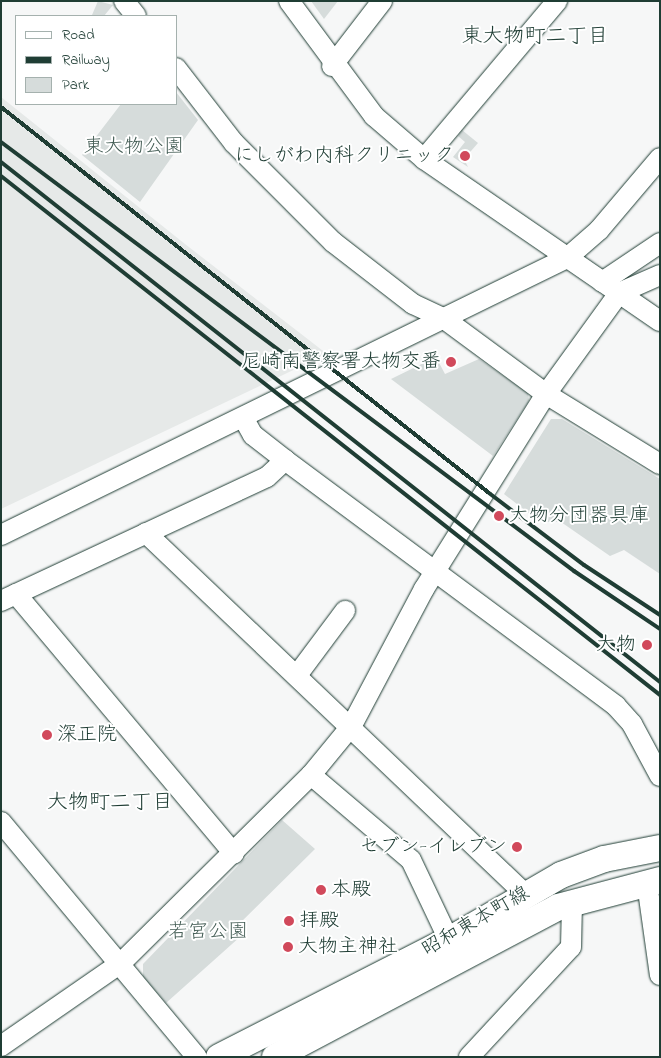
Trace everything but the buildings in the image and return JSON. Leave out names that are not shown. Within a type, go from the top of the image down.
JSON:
[{"type":"main road","name":"昭和東本町線","points":[[219,1057],[449,940],[525,894],[583,866],[660,848]]},
{"type":"main road","name":"昭和東本町線","points":[[293,1053],[572,903],[654,882]]},
{"type":"street","points":[[124,1],[135,15]]},
{"type":"street","points":[[289,1],[332,66],[374,116],[424,159],[660,321]]},
{"type":"street","points":[[332,66],[382,1]]},
{"type":"street","points":[[424,159],[558,1]]},
{"type":"street","points":[[178,71],[234,142],[333,242],[413,304],[442,318],[546,394],[660,464]]},
{"type":"street","points":[[1,535],[244,420],[442,318],[567,258],[599,230],[660,158]]},
{"type":"street","points":[[1,1046],[121,963],[234,854],[311,775],[352,725],[434,575],[610,288],[660,243]]},
{"type":"street","points":[[610,288],[660,275]]},
{"type":"street","points":[[244,420],[253,435],[434,575],[616,706],[632,724],[660,776]]},
{"type":"street","points":[[234,854],[8,597],[267,477],[285,460]]},
{"type":"street","points":[[146,533],[352,725],[525,894]]},
{"type":"street","points":[[298,674],[345,611]]},
{"type":"street","points":[[311,775],[411,860],[449,940]]},
{"type":"street","points":[[1,822],[121,963],[197,1057]]},
{"type":"street","points":[[654,882],[660,976]]},
{"type":"street","points":[[476,1054],[571,947],[572,903]]},
{"type":"street","points":[[279,1025],[293,1053]]},
{"type":"shaded area","points":[[1,97],[185,244],[327,354],[1,509]]},
{"type":"green space","points":[[98,1],[113,5],[105,15],[92,15]]},
{"type":"green space","points":[[311,1],[338,1],[324,19]]},
{"type":"green space","name":"東大物公園","points":[[178,95],[198,120],[140,202],[82,155],[120,105],[178,105]]},
{"type":"green space","points":[[462,130],[478,143],[464,159],[468,167],[453,157],[465,142],[458,136]]},
{"type":"green space","points":[[436,357],[445,374],[479,359],[528,393],[529,401],[493,456],[391,379]]},
{"type":"green space","points":[[551,419],[562,419],[660,479],[660,574],[624,550],[610,556],[561,522],[540,522],[504,494]]},
{"type":"green space","name":"若宮公園","points":[[282,820],[315,849],[233,930],[241,936],[166,1003],[143,977],[143,964]]},
{"type":"railway","points":[[1,107],[489,493],[584,565],[660,615]]},
{"type":"railway","points":[[1,142],[574,571],[660,629]]},
{"type":"railway","points":[[1,162],[660,682]]},
{"type":"railway","points":[[1,176],[660,695]]},
{"type":"place","name":"にしがわ内科クリニック","points":[[465,156]]},
{"type":"place","name":"尼崎南警察署大物交番","points":[[451,362]]},
{"type":"place","name":"大物分団器具庫","points":[[499,516]]},
{"type":"place","name":"大物","points":[[647,645]]},
{"type":"place","name":"深正院","points":[[47,735]]},
{"type":"place","name":"セブン-イレブン","points":[[517,847]]},
{"type":"place","name":"本殿","points":[[321,890]]},
{"type":"place","name":"拝殿","points":[[289,921]]},
{"type":"place","name":"大物主神社","points":[[288,947]]},
{"type":"district","name":"東大物町二丁目","points":[[535,37]]},
{"type":"district","name":"大物町二丁目","points":[[110,803]]}]
